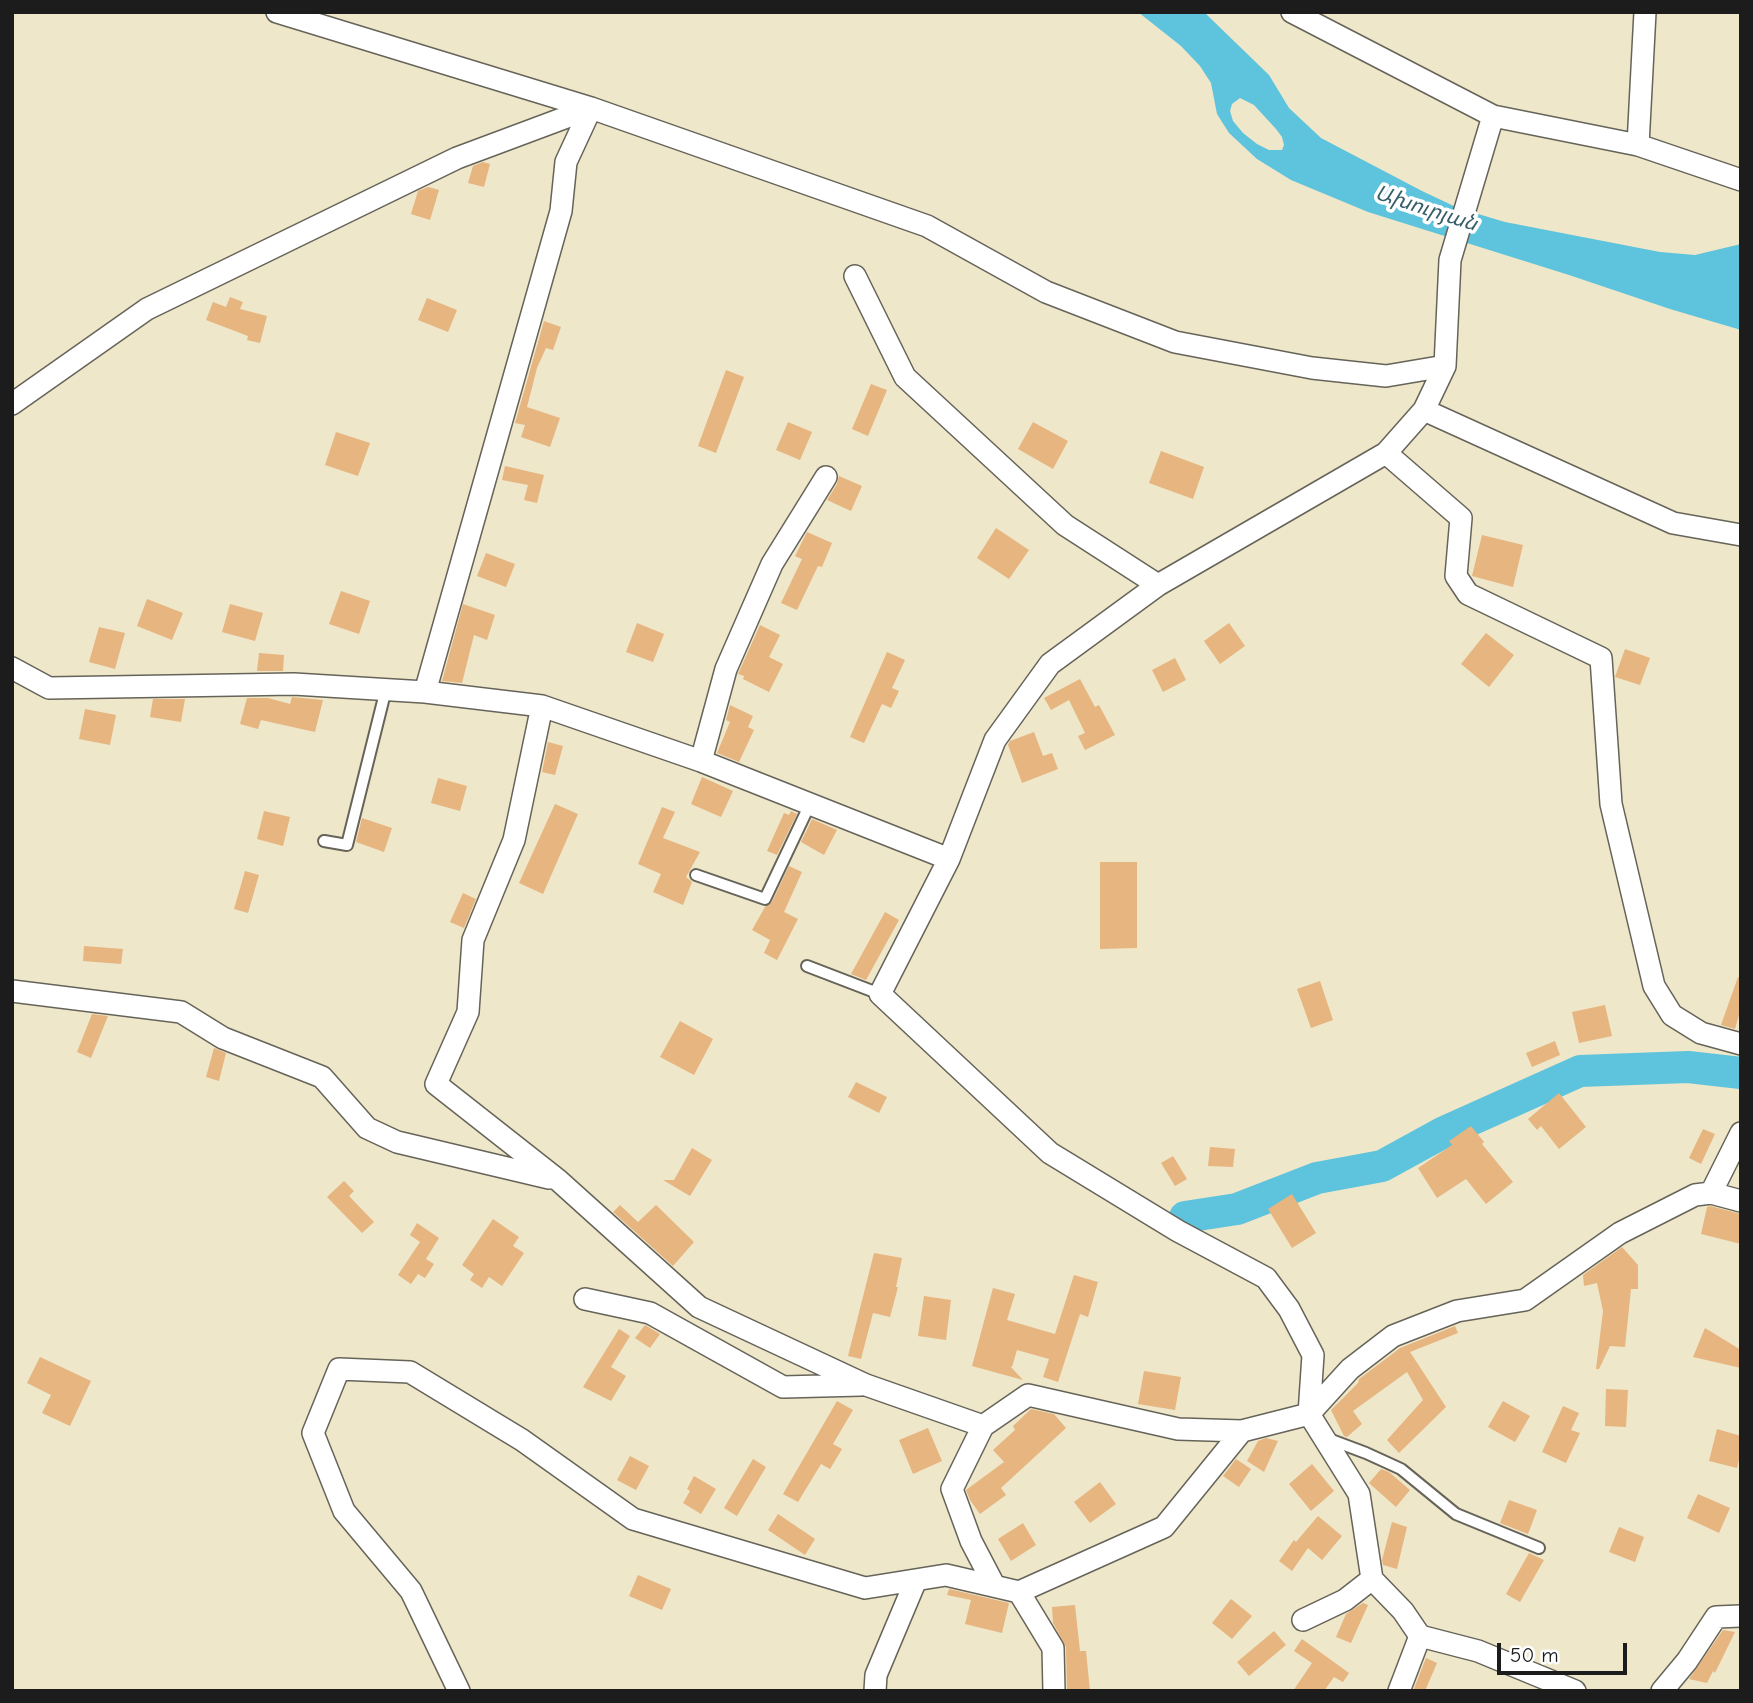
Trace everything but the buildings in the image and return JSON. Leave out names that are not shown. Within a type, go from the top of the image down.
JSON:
[{"type":"street","points":[[277,12],[591,108],[927,226],[1045,292],[1175,342],[1312,368],[1386,376],[1445,366]]},
{"type":"street","points":[[1292,12],[1493,116],[1638,145],[1741,180]]},
{"type":"street","points":[[1638,145],[1645,12]]},
{"type":"street","points":[[12,404],[147,309],[457,158],[591,108]]},
{"type":"street","points":[[425,692],[561,211],[566,162],[591,108]]},
{"type":"street","points":[[1493,116],[1450,260],[1445,366],[1424,410],[1386,453],[1158,585],[1050,664],[995,740],[948,859],[880,994],[1050,1153],[1178,1231],[1266,1278],[1289,1309],[1313,1355],[1309,1413],[1359,1494],[1372,1579],[1403,1611],[1420,1636],[1478,1651],[1575,1691]]},
{"type":"street","points":[[855,276],[905,377],[1065,526],[1158,585]]},
{"type":"street","points":[[1424,410],[1673,523],[1741,535]]},
{"type":"street","points":[[1386,453],[1461,518],[1457,576],[1468,594],[1601,658],[1611,804],[1654,986],[1672,1015],[1701,1033],[1741,1044]]},
{"type":"street","points":[[701,761],[726,669],[766,576],[826,477]]},
{"type":"street","points":[[12,668],[49,688],[294,684],[425,692],[542,706],[701,761],[948,859]]},
{"type":"street","points":[[542,706],[514,840],[473,940],[468,1012],[436,1084],[558,1180],[699,1307],[866,1385],[983,1426]]},
{"type":"street","points":[[12,991],[181,1012],[223,1038],[322,1077],[368,1128],[397,1142],[558,1180]]},
{"type":"street","points":[[1711,1193],[1741,1133]]},
{"type":"street","points":[[994,1585],[971,1541],[952,1489],[983,1426],[1028,1395],[1178,1429],[1241,1431],[1309,1413],[1350,1369],[1393,1336],[1457,1311],[1525,1300],[1620,1233],[1695,1195],[1711,1193],[1741,1201]]},
{"type":"street","points":[[585,1299],[650,1313],[783,1387],[866,1385]]},
{"type":"street","points":[[459,1691],[411,1591],[344,1511],[313,1433],[339,1369],[410,1372],[522,1440],[633,1518],[865,1588],[946,1575],[1019,1592],[1164,1527],[1241,1431]]},
{"type":"street","points":[[1303,1620],[1345,1600],[1372,1579]]},
{"type":"street","points":[[875,1691],[876,1675],[916,1580]]},
{"type":"street","points":[[1019,1592],[1053,1648],[1055,1691]]},
{"type":"street","points":[[1662,1691],[1687,1661],[1716,1617],[1741,1616]]},
{"type":"street","points":[[1399,1691],[1420,1636]]},
{"type":"lane","points":[[324,841],[347,845],[386,690]]},
{"type":"lane","points":[[696,875],[765,899],[810,804]]},
{"type":"lane","points":[[807,966],[880,994]]},
{"type":"lane","points":[[1324,1437],[1401,1469],[1456,1514],[1539,1548]]},
{"type":"water","name":"Ախուրյան","points":[[1138,12],[1204,12],[1269,75],[1289,108],[1321,138],[1458,208],[1505,222],[1660,252],[1695,255],[1741,244],[1741,330],[1368,212],[1291,180],[1257,159],[1229,133],[1217,114],[1211,83],[1200,66],[1181,46]],"holes":[[[1240,98],[1254,105],[1282,137],[1282,150],[1269,150],[1257,144],[1233,121],[1230,111],[1232,104]]]},
{"type":"waterway","points":[[1185,1217],[1237,1209],[1317,1178],[1382,1166],[1444,1132],[1580,1071],[1688,1067],[1741,1073]]}]
